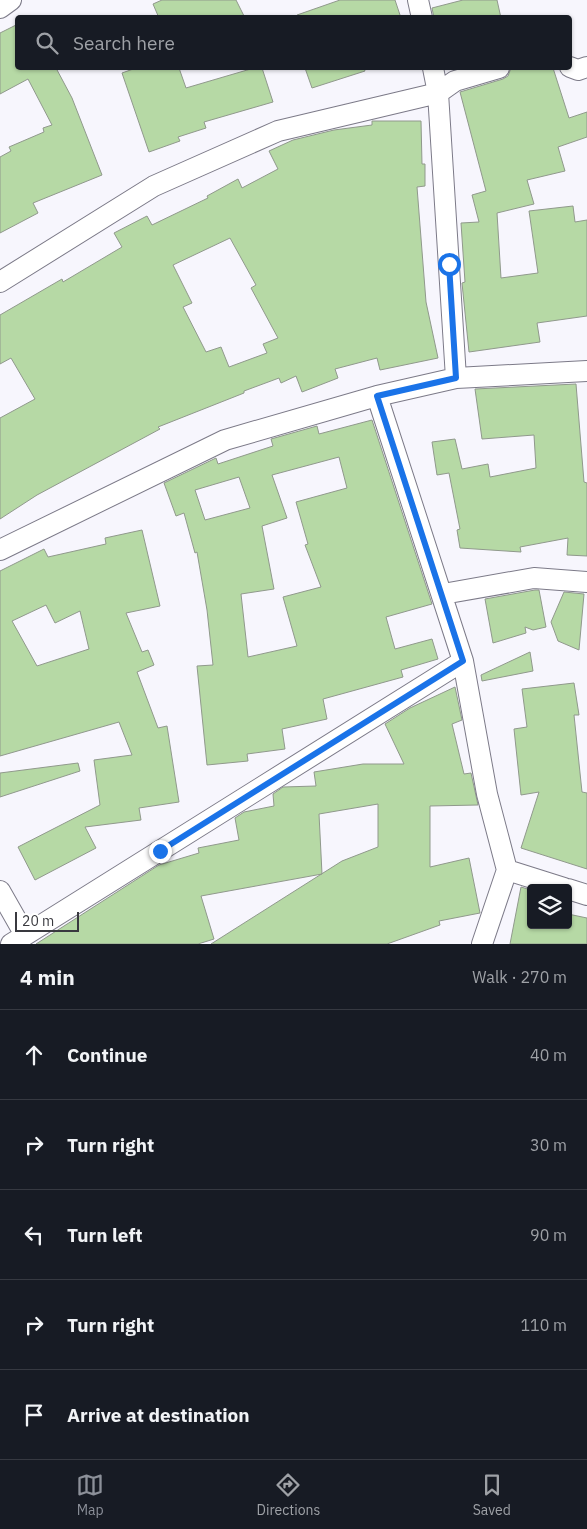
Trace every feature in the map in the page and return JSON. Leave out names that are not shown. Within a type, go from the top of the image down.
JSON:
[{"type":"street","points":[[0,8],[11,0]]},
{"type":"street","points":[[418,0],[421,15]]},
{"type":"street","points":[[572,68],[578,70],[587,67]]},
{"type":"street","points":[[433,70],[438,93],[456,378]]},
{"type":"street","points":[[0,282],[154,186],[278,130],[438,93],[455,81],[492,70]]},
{"type":"street","points":[[0,550],[225,440],[377,396],[456,378],[587,371]]},
{"type":"street","points":[[377,396],[443,594],[463,661],[486,794],[507,870],[482,944]]},
{"type":"street","points":[[443,594],[534,578],[587,582]]},
{"type":"street","points":[[0,890],[18,939],[463,661]]},
{"type":"street","points":[[507,870],[551,884]]},
{"type":"street","points":[[572,890],[587,895]]},
{"type":"building","points":[[162,0],[236,0],[244,15],[158,15],[153,4]]},
{"type":"building","points":[[340,0],[395,0],[400,15],[297,15]]},
{"type":"building","points":[[463,0],[497,0],[500,15],[433,15],[432,8]]},
{"type":"building","points":[[15,26],[15,70],[57,70],[72,98],[102,175],[33,203],[38,213],[0,233],[0,157],[11,151],[9,147],[44,132],[43,128],[52,125],[28,79],[0,94],[0,33]]},
{"type":"building","points":[[130,70],[180,70],[186,88],[247,70],[263,70],[273,102],[204,122],[206,128],[178,137],[180,141],[149,152],[122,73]]},
{"type":"building","points":[[306,70],[365,71],[312,88]]},
{"type":"building","points":[[510,70],[554,70],[569,118],[587,112],[587,137],[558,147],[565,171],[527,180],[534,204],[497,213],[501,278],[538,273],[529,211],[573,206],[575,222],[587,220],[587,316],[537,323],[540,342],[469,352],[462,283],[465,282],[461,223],[479,222],[472,195],[486,191],[460,92],[508,76]]},
{"type":"building","points":[[372,121],[421,121],[422,164],[425,164],[425,186],[417,187],[426,302],[438,358],[380,370],[377,358],[335,369],[338,378],[302,392],[296,376],[281,383],[279,378],[158,427],[160,429],[37,495],[0,519],[0,418],[35,399],[11,358],[0,364],[0,315],[62,279],[63,282],[122,247],[114,233],[147,216],[152,225],[208,198],[207,196],[238,179],[242,188],[278,169],[269,151],[293,140],[334,130],[372,125]],"holes":[[[230,238],[256,285],[251,288],[278,338],[263,344],[267,353],[229,367],[221,347],[206,352],[183,307],[192,303],[173,265]]]},
{"type":"building","points":[[576,384],[584,482],[587,483],[587,556],[567,555],[568,538],[520,547],[521,552],[460,548],[457,530],[460,529],[449,473],[437,475],[432,442],[455,439],[462,469],[488,464],[490,477],[536,468],[534,435],[482,439],[475,389]]},
{"type":"building","points":[[372,420],[432,604],[386,617],[395,649],[432,639],[438,659],[401,670],[403,677],[323,699],[327,719],[282,729],[285,749],[247,754],[248,761],[207,765],[197,666],[213,665],[207,610],[197,552],[195,553],[184,513],[176,516],[164,483],[216,458],[218,464],[273,446],[271,439],[317,426],[319,434]],"holes":[[[339,457],[347,488],[296,502],[308,544],[305,545],[321,587],[283,597],[297,646],[248,657],[241,594],[274,589],[262,526],[287,518],[272,475]],[[239,477],[250,508],[205,520],[195,490]]]},
{"type":"building","points":[[142,530],[160,606],[126,613],[142,652],[148,650],[154,665],[137,672],[158,728],[167,726],[179,802],[139,808],[141,820],[85,827],[96,848],[35,880],[18,847],[100,805],[94,760],[132,755],[119,722],[0,756],[0,571],[44,549],[48,557],[106,544],[105,538]],"holes":[[[46,605],[55,623],[80,611],[89,649],[37,666],[12,621]]]},
{"type":"building","points":[[539,590],[546,627],[533,630],[525,627],[526,633],[493,643],[485,599]]},
{"type":"building","points":[[564,592],[584,594],[579,650],[558,641],[551,622]]},
{"type":"building","points":[[530,652],[533,671],[482,681],[481,675]]},
{"type":"building","points":[[574,683],[579,715],[574,715],[582,792],[587,793],[587,869],[521,848],[539,792],[521,795],[514,729],[527,727],[522,689]]},
{"type":"building","points":[[455,687],[462,720],[452,724],[464,774],[471,773],[478,805],[430,806],[430,867],[469,858],[480,913],[439,921],[440,925],[387,944],[211,944],[321,874],[201,896],[214,939],[198,944],[36,944],[159,865],[199,853],[198,848],[239,840],[235,818],[244,812],[274,806],[273,794],[283,787],[316,786],[314,772],[363,764],[404,764],[385,724],[410,708]],"holes":[[[378,804],[378,847],[342,861],[322,874],[319,814]]]},
{"type":"building","points":[[78,763],[80,771],[0,797],[0,773]]},
{"type":"building","points":[[521,887],[527,889],[527,929],[572,929],[572,915],[587,918],[587,944],[510,944]]},
{"type":"route","points":[[160,851],[463,661],[443,594],[377,396],[456,378],[449,264]]}]
